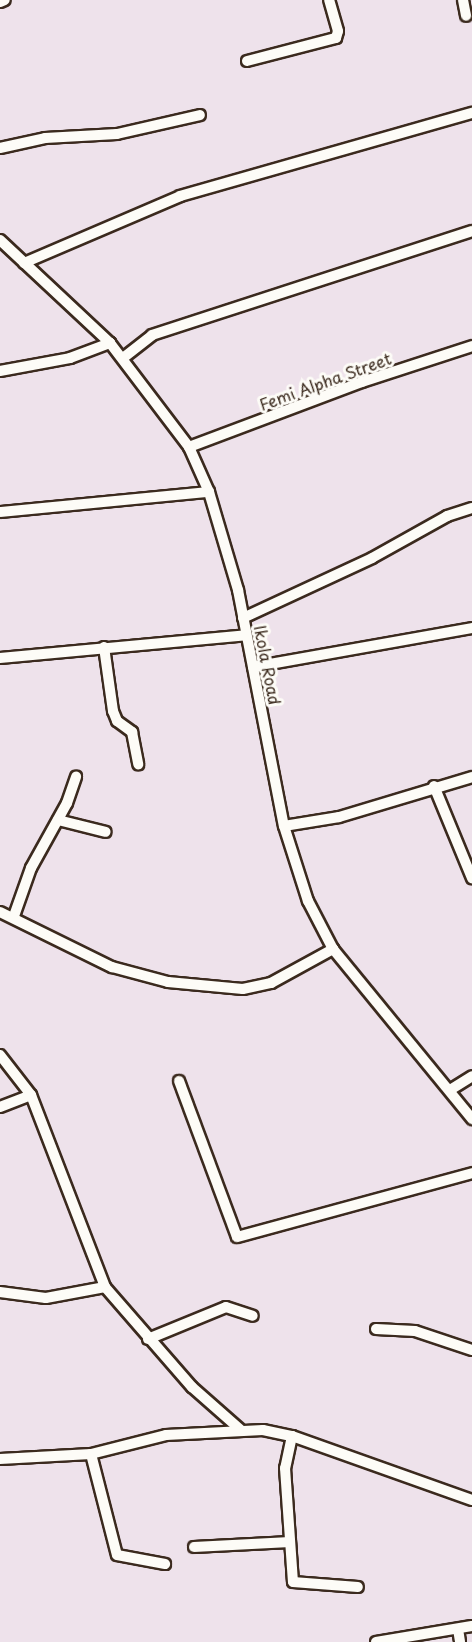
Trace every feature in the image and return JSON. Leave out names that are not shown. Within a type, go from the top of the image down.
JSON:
[{"type":"street","points":[[0,2],[5,0]]},
{"type":"street","points":[[247,61],[336,38],[338,31],[329,0]]},
{"type":"street","points":[[463,0],[466,16]]},
{"type":"street","points":[[24,263],[180,196],[472,113]]},
{"type":"street","points":[[0,148],[45,138],[117,134],[200,115]]},
{"type":"street","points":[[123,358],[152,335],[472,231]]},
{"type":"street","name":"Ikola Road","points":[[0,240],[110,343],[189,447],[209,492],[243,618],[284,825],[308,901],[333,949],[472,1119]]},
{"type":"street","points":[[0,371],[70,358],[110,343]]},
{"type":"street","name":"Femi Alpha Street","points":[[189,447],[362,382],[472,346]]},
{"type":"street","points":[[0,512],[209,492]]},
{"type":"street","points":[[243,618],[372,558],[447,516],[472,508]]},
{"type":"street","points":[[253,667],[472,628]]},
{"type":"street","points":[[0,658],[246,635]]},
{"type":"street","points":[[104,647],[113,711],[117,721],[132,732],[138,764]]},
{"type":"street","points":[[14,916],[31,868],[58,820],[76,777]]},
{"type":"street","points":[[284,825],[339,817],[434,786],[472,777]]},
{"type":"street","points":[[434,786],[472,878]]},
{"type":"street","points":[[58,820],[106,832]]},
{"type":"street","points":[[0,912],[14,916],[95,960],[168,982],[243,989],[280,979],[333,949]]},
{"type":"street","points":[[0,1055],[31,1095],[105,1287],[192,1388],[241,1430]]},
{"type":"street","points":[[450,1090],[472,1076]]},
{"type":"street","points":[[179,1081],[237,1237],[472,1173]]},
{"type":"street","points":[[0,1107],[31,1095]]},
{"type":"street","points":[[0,1292],[46,1298],[105,1287]]},
{"type":"street","points":[[148,1339],[226,1307],[253,1316]]},
{"type":"street","points":[[376,1329],[415,1331],[472,1350]]},
{"type":"street","points":[[0,1459],[91,1454],[166,1435],[241,1430],[292,1436],[472,1500]]},
{"type":"street","points":[[292,1436],[285,1468],[290,1542],[296,1584],[358,1587]]},
{"type":"street","points":[[91,1454],[117,1555],[165,1564]]},
{"type":"street","points":[[194,1547],[290,1542]]},
{"type":"street","points":[[376,1642],[472,1626]]},
{"type":"street","points":[[458,1629],[459,1642]]}]
